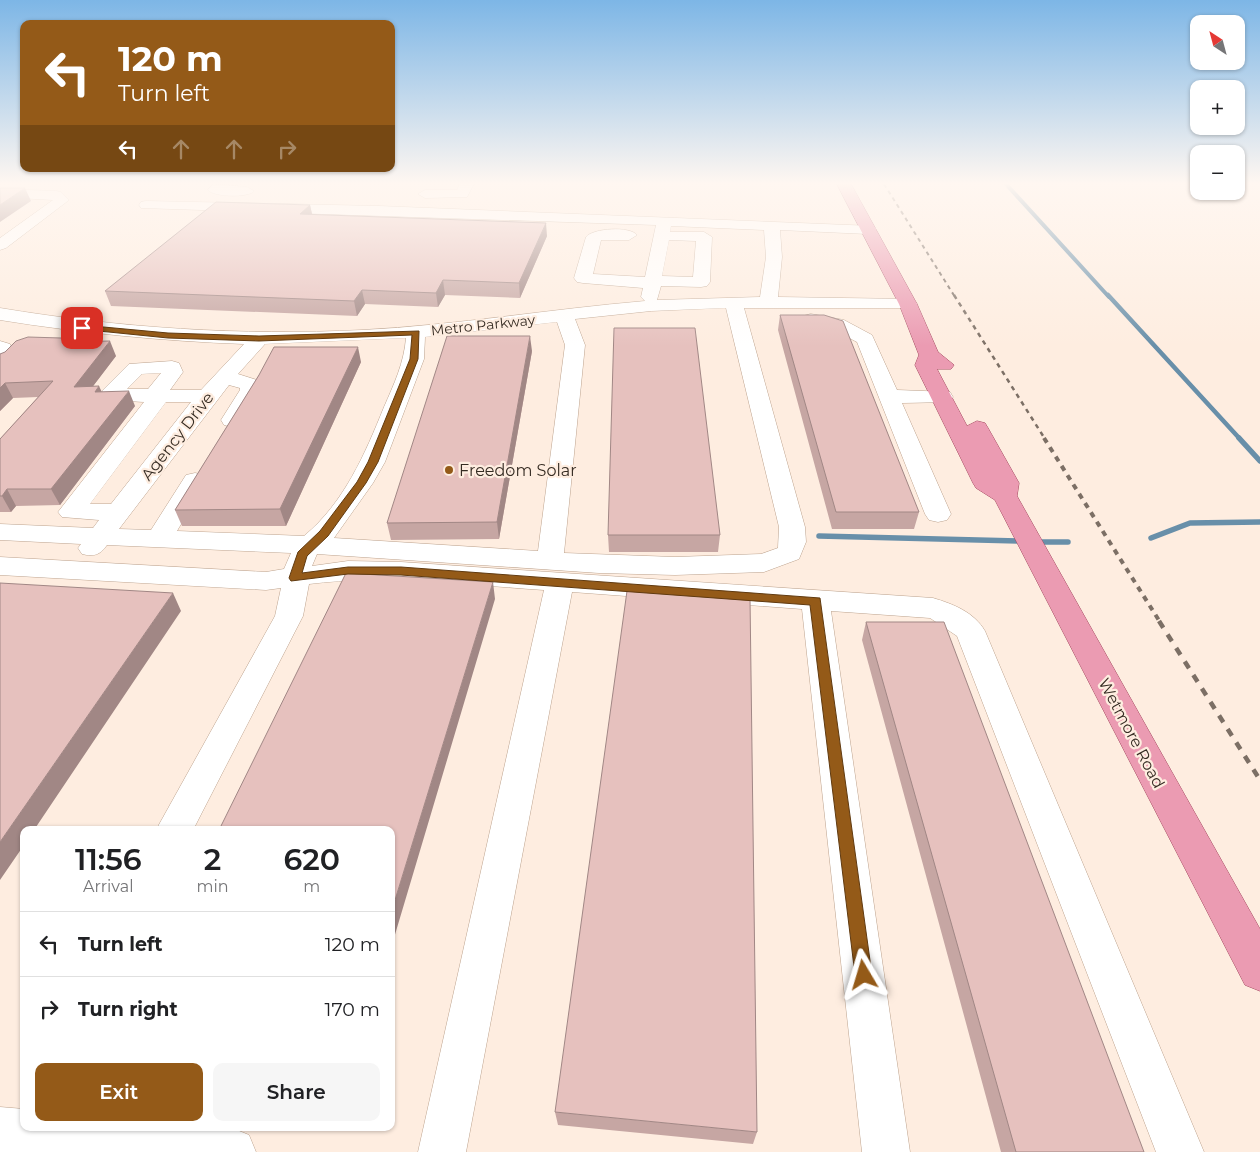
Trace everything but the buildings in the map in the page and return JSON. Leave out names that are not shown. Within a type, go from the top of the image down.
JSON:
[{"type":"main road","name":"Wetmore Road","points":[[873,238],[908,304],[928,355],[944,365],[1007,483],[1005,496]]},
{"type":"main road","name":"Wetmore Road","points":[[928,355],[925,365],[985,483],[1005,496],[1260,970]]},
{"type":"street","points":[[593,238],[582,276],[587,280],[700,282],[704,238]]},
{"type":"street","points":[[650,306],[652,282],[661,238]]},
{"type":"street","points":[[770,303],[768,291],[774,257],[773,238]]},
{"type":"street","name":"Metro Parkway","points":[[0,314],[82,328],[136,334],[259,339],[416,332],[650,306],[737,313],[770,303],[908,304]]},
{"type":"street","points":[[0,566],[266,582],[348,570],[555,571],[637,565],[744,565],[764,563],[782,558],[790,552],[793,542],[792,527],[737,313],[820,320],[847,328],[865,339],[938,514]]},
{"type":"street","points":[[442,1152],[555,571],[575,345],[564,316]]},
{"type":"street","points":[[176,826],[289,616],[297,591],[295,578],[302,554],[324,533],[361,483],[373,462],[414,359],[416,332]]},
{"type":"street","name":"Agency Drive","points":[[74,570],[207,396],[259,339]]},
{"type":"street","points":[[0,347],[3,348],[4,353],[0,356]]},
{"type":"street","points":[[220,440],[251,390],[250,384],[224,377]]},
{"type":"street","points":[[50,534],[71,512],[116,454],[157,396],[207,396]]},
{"type":"street","points":[[889,396],[942,397]]},
{"type":"street","points":[[116,454],[163,453]]},
{"type":"street","points":[[158,540],[204,465]]},
{"type":"street","points":[[71,512],[118,512]]},
{"type":"street","points":[[0,532],[310,545],[815,601],[933,608],[957,619],[970,631],[1180,1152]]},
{"type":"street","points":[[815,601],[886,1152]]},
{"type":"street","points":[[67,1131],[232,1152]]},
{"type":"waterway","points":[[1055,238],[1109,297]]},
{"type":"waterway","points":[[1108,295],[1240,439]]},
{"type":"waterway","points":[[1239,438],[1260,461]]},
{"type":"waterway","points":[[1151,538],[1190,523],[1260,522]]},
{"type":"waterway","points":[[819,536],[1023,541]]},
{"type":"waterway","points":[[1036,542],[1068,542]]},
{"type":"railway","points":[[918,238],[955,297]]},
{"type":"railway","points":[[954,295],[1045,439]]},
{"type":"railway","points":[[1044,438],[1160,622]]},
{"type":"railway","points":[[1159,621],[1260,780]]},
{"type":"place","name":"Freedom Solar","points":[[449,470]]},
{"type":"route","points":[[82,328],[168,336],[259,339],[416,332],[414,359],[373,462],[361,483],[324,533],[302,554],[295,578],[348,570],[401,571],[815,601],[864,975]]}]
